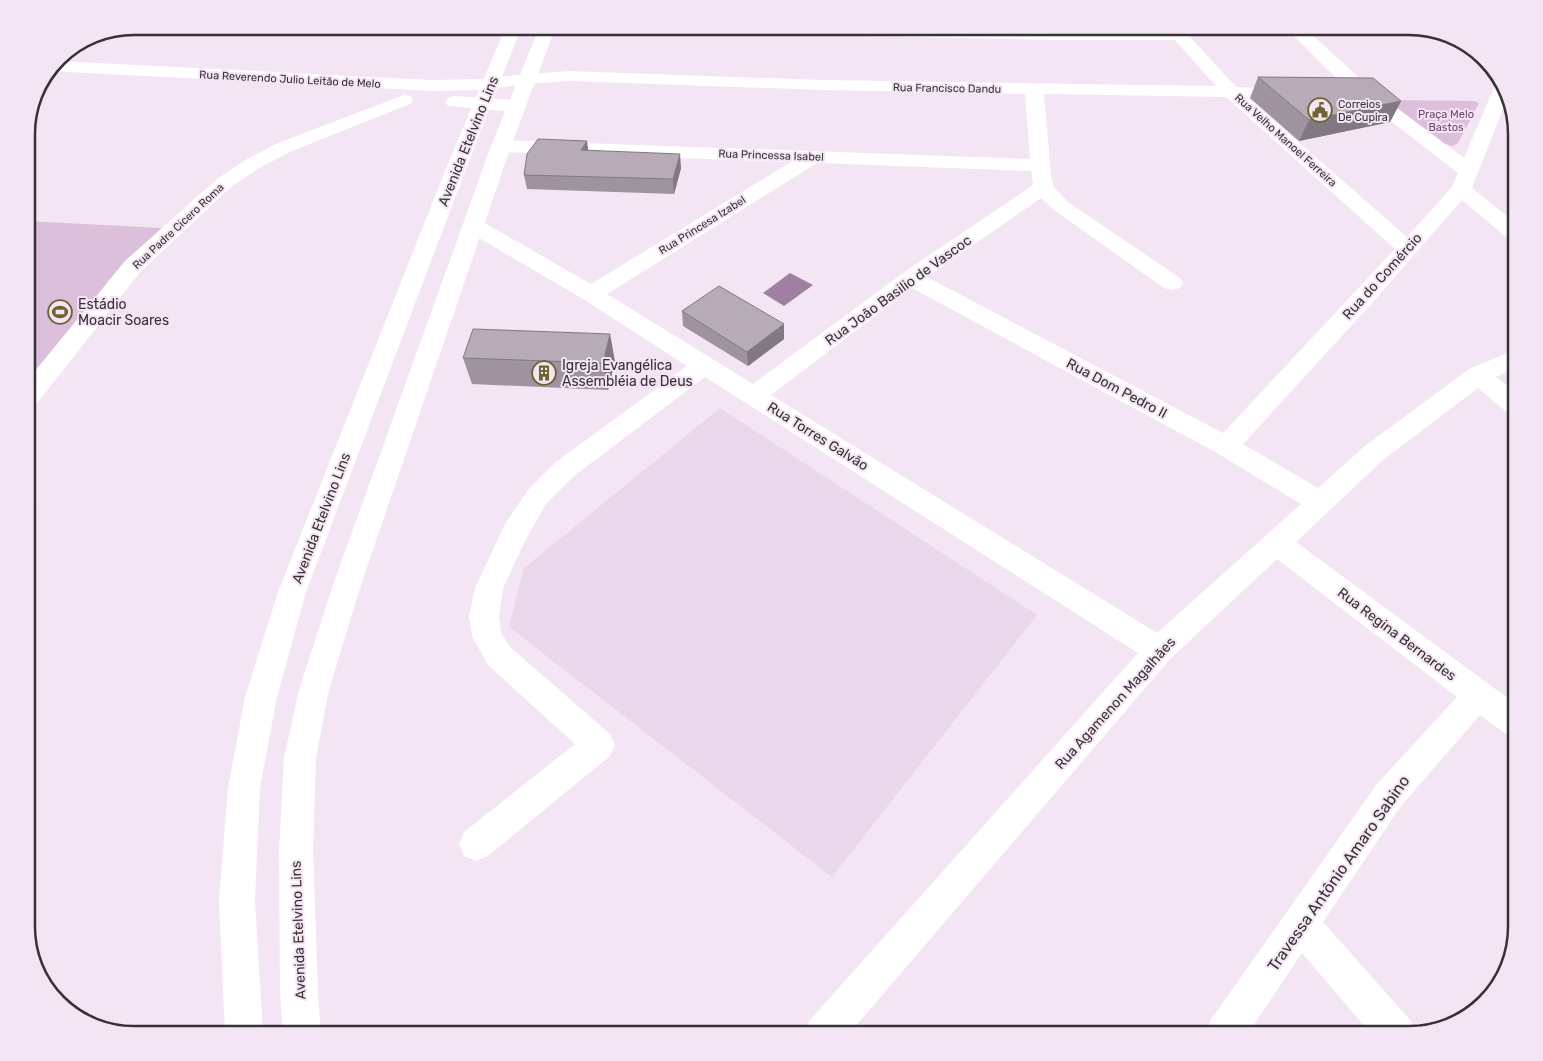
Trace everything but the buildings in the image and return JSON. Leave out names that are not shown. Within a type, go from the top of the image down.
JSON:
[{"type":"street","name":"Avenida Etelvino Lins","points":[[244,1026],[237,900],[244,788],[264,688],[292,592],[457,166],[510,35]]},
{"type":"street","name":"Avenida Etelvino Lins","points":[[301,1026],[296,851],[300,758],[314,690],[347,585],[501,146],[544,35]]},
{"type":"street","name":"Rua Velho Manoel Ferreira","points":[[1180,35],[1231,92],[1284,141],[1407,248]]},
{"type":"street","points":[[1301,35],[1336,68],[1464,180],[1508,226]]},
{"type":"street","name":"Rua Reverendo Julio Leitão de Melo","points":[[62,67],[155,73],[430,85],[487,94],[516,106]]},
{"type":"street","name":"Rua Francisco Dandu","points":[[527,79],[568,76],[823,85],[1303,94]]},
{"type":"street","name":"Rua Reverendo Julio Leitão de Melo","points":[[52,79],[404,100],[487,94],[527,79]]},
{"type":"street","points":[[1034,90],[1044,187],[1051,197],[1075,217],[1172,282]]},
{"type":"street","points":[[1338,94],[1367,94]]},
{"type":"street","name":"Rua do Comércio","points":[[1226,446],[1365,296],[1464,180],[1500,95]]},
{"type":"street","name":"Rua Padre Cicero Roma","points":[[35,389],[133,266],[224,183],[254,163],[285,147],[404,100]]},
{"type":"street","name":"Rua Princessa Isabel","points":[[501,146],[1041,165]]},
{"type":"street","name":"Rua Princesa Izabel","points":[[591,294],[813,157]]},
{"type":"street","name":"Rua João Basilio de Vascoc","points":[[753,396],[911,278],[1044,187]]},
{"type":"street","name":"Rua Torres Galvão","points":[[474,226],[591,294],[1159,650]]},
{"type":"street","name":"Rua Dom Pedro II","points":[[911,278],[1226,446],[1320,502]]},
{"type":"street","name":"Rua Agamenon Magalhães","points":[[831,1026],[1159,650],[1374,453],[1478,375],[1508,361]]},
{"type":"street","points":[[476,844],[599,745],[499,656],[487,636],[484,616],[489,588],[515,532],[537,497],[565,469],[705,365]]},
{"type":"street","points":[[1478,375],[1508,400]]},
{"type":"street","points":[[334,484],[382,485]]},
{"type":"street","name":"Rua Regina Bernardes","points":[[1277,543],[1508,717]]},
{"type":"street","name":"Travessa Antônio Amaro Sabino","points":[[1230,1026],[1389,795],[1478,694]]},
{"type":"street","points":[[1300,924],[1389,1026]]},
{"type":"shaded area","points":[[790,273],[813,285],[784,306],[763,293]]},
{"type":"shaded area","points":[[720,408],[1037,615],[832,877],[509,627],[524,568]]},
{"type":"green space","name":"Praça Melo Bastos","points":[[1384,100],[1474,101],[1479,103],[1458,143],[1453,146],[1441,143]]},
{"type":"green space","name":"Estádio Moacir Soares","points":[[35,221],[162,228],[35,386]]},
{"type":"place","name":"Correios De Cupira","points":[[1320,110]]},
{"type":"place","name":"Estádio Moacir Soares","points":[[60,312]]},
{"type":"place","name":"Igreja Evangélica Assembléia de Deus","points":[[544,373]]}]
